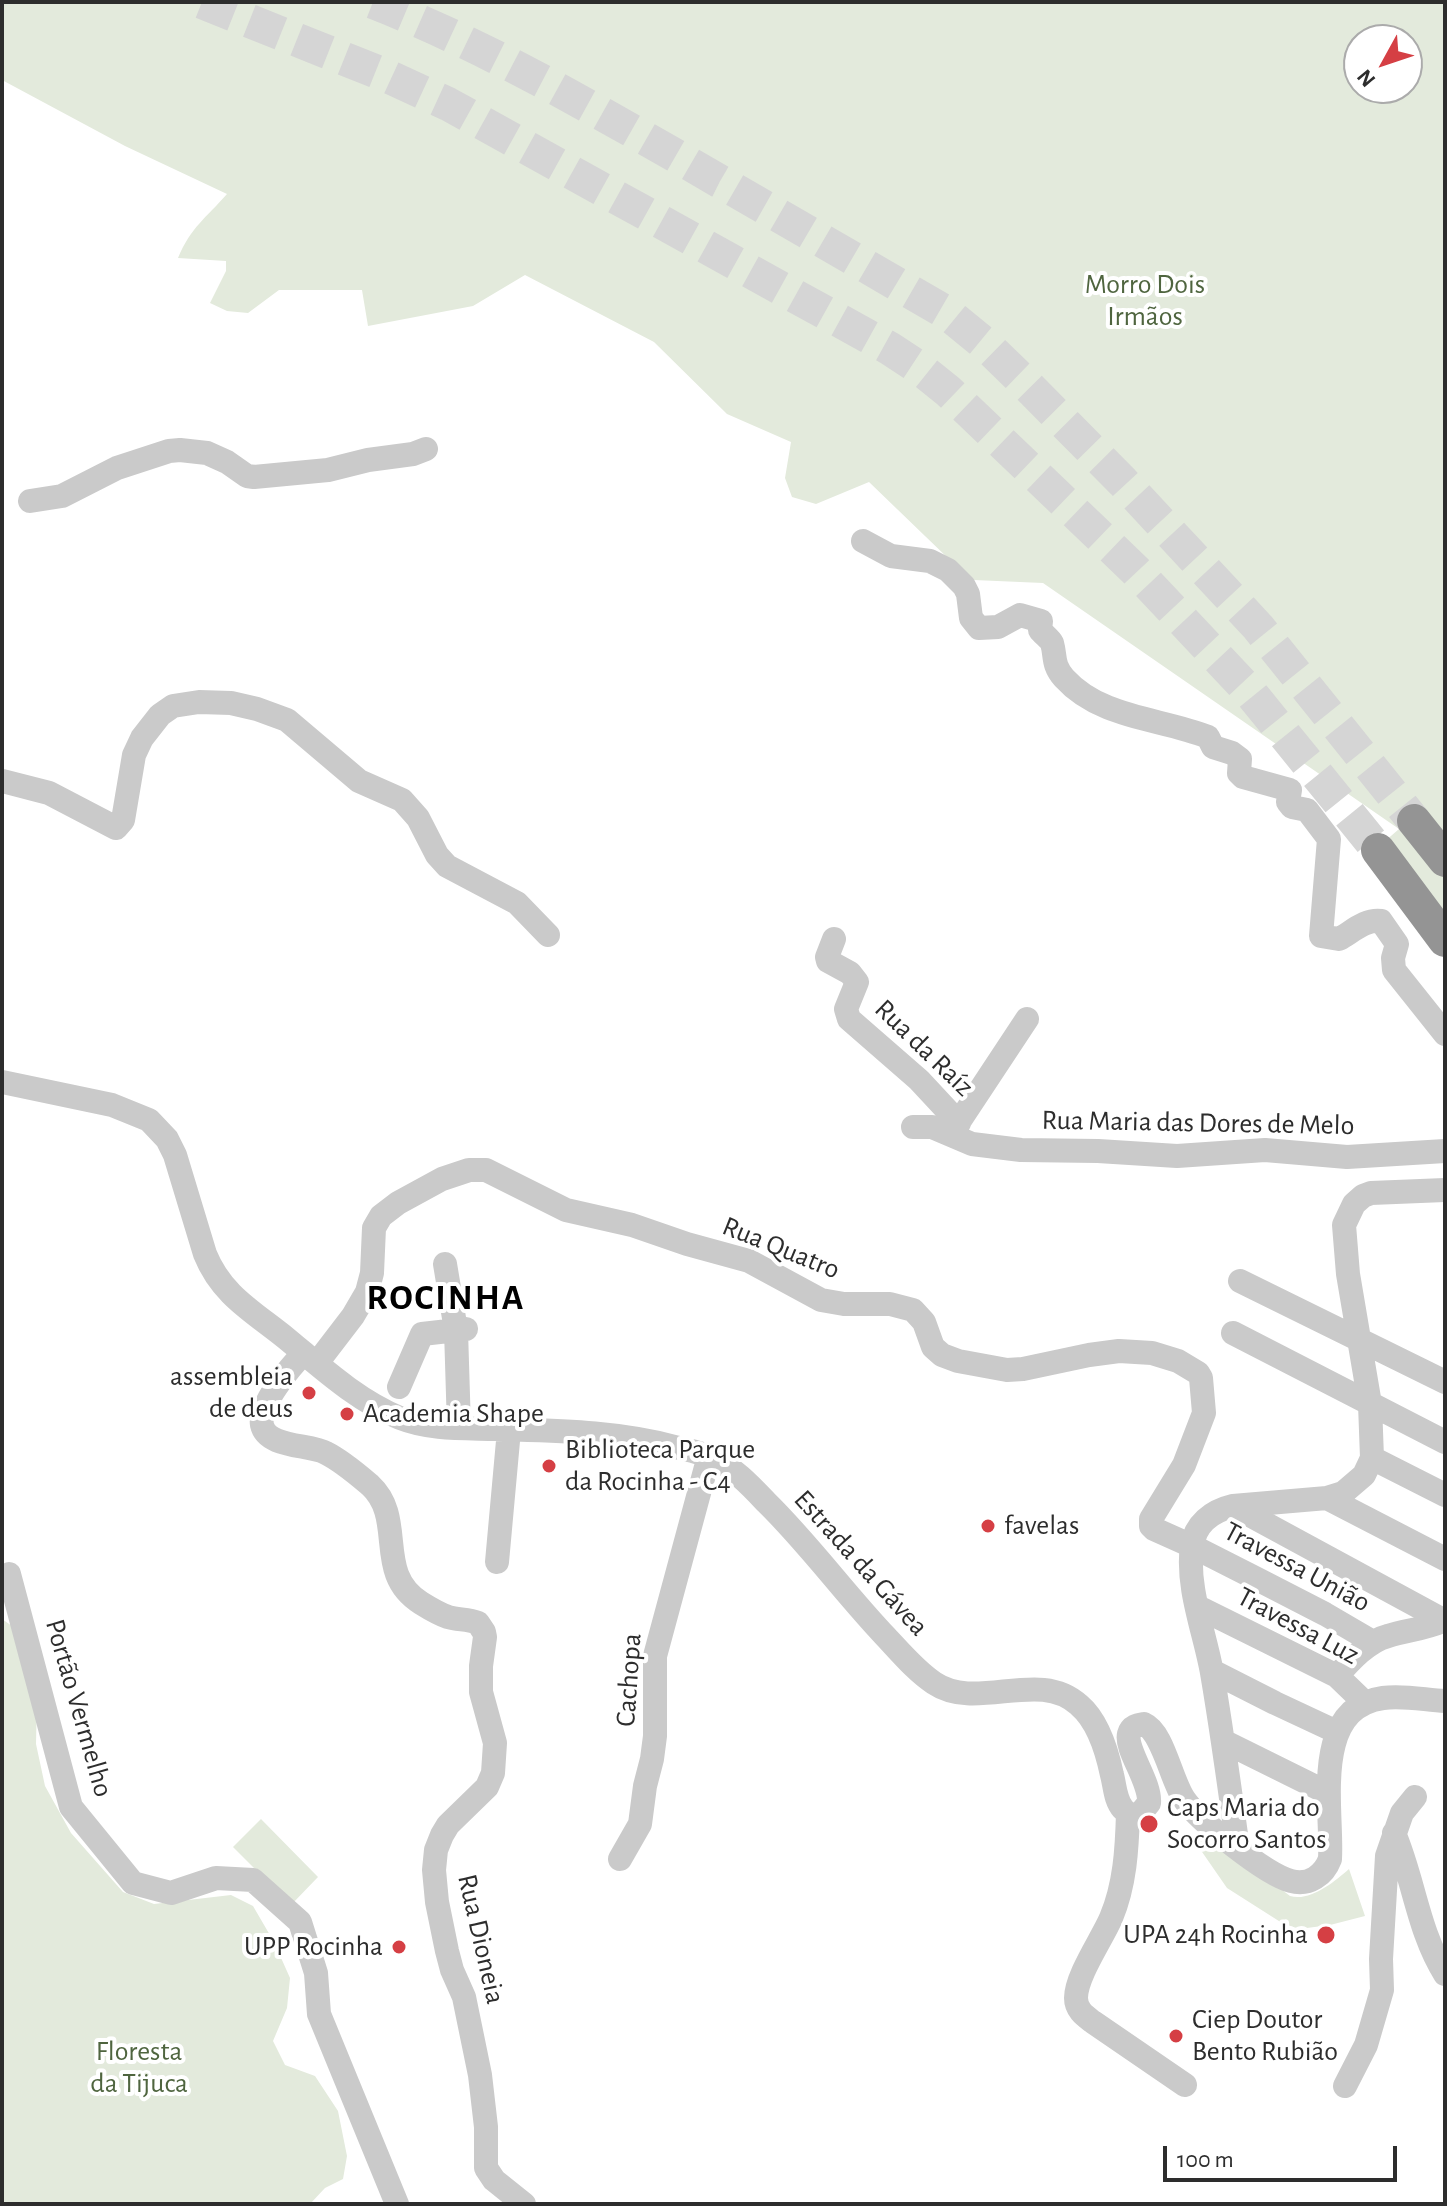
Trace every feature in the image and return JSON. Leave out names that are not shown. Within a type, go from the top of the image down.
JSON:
[{"type":"highway","points":[[1414,821],[1445,860]]},
{"type":"highway","points":[[1378,850],[1445,940]]},
{"type":"street","points":[[30,501],[70,493],[109,471],[169,451],[207,453],[254,477],[328,470],[426,449]]},
{"type":"street","points":[[863,541],[891,556],[930,561],[948,570],[964,586],[971,618],[979,628],[998,627],[1020,615],[1041,621],[1040,630],[1052,641],[1054,661],[1061,674],[1081,693],[1139,719],[1208,737],[1213,747],[1240,759],[1239,773],[1243,777],[1290,790],[1290,805],[1307,810],[1329,839],[1321,936],[1339,939],[1361,925],[1377,919],[1381,921],[1397,944],[1394,970],[1445,1034]]},
{"type":"street","points":[[2,781],[49,793],[116,828],[123,820],[134,755],[142,738],[160,715],[173,706],[199,702],[231,703],[257,709],[287,720],[359,781],[402,800],[418,818],[437,855],[447,866],[517,903],[548,935]]},
{"type":"street","name":"Rua da Raíz","points":[[834,939],[828,961],[850,973],[857,982],[846,1009],[849,1019],[919,1080],[955,1129]]},
{"type":"street","points":[[955,1129],[1027,1019]]},
{"type":"street","name":"Estrada da Gávea","points":[[2,1082],[112,1105],[149,1120],[167,1139],[175,1155],[205,1254],[217,1278],[237,1301],[345,1386],[378,1408],[403,1420],[436,1427],[573,1430],[623,1436],[709,1456],[727,1466],[777,1513],[871,1622],[918,1671],[937,1685],[968,1694],[1033,1689],[1050,1691],[1080,1705],[1099,1734],[1116,1796],[1120,1806],[1128,1813]]},
{"type":"street","name":"Rua Maria das Dores de Melo","points":[[913,1127],[955,1129],[972,1144],[998,1148],[1177,1156],[1265,1150],[1347,1157],[1445,1151]]},
{"type":"street","name":"Rua Quatro","points":[[310,1358],[353,1316],[367,1292],[372,1273],[374,1228],[381,1216],[398,1203],[457,1173],[486,1170],[566,1210],[632,1225],[749,1261],[821,1300],[844,1304],[890,1304],[913,1310],[924,1322],[933,1347],[942,1355],[958,1361],[1007,1370],[1119,1351],[1152,1353],[1178,1361],[1201,1378],[1204,1413],[1184,1465],[1151,1519],[1151,1526],[1192,1546]]},
{"type":"street","points":[[1238,1849],[1212,1671],[1191,1580],[1192,1546],[1202,1522],[1219,1510],[1233,1506],[1327,1498],[1343,1493],[1364,1475],[1372,1458],[1370,1404],[1348,1274],[1344,1225],[1354,1204],[1371,1193],[1439,1194]]},
{"type":"street","points":[[445,1264],[461,1330],[459,1428]]},
{"type":"street","points":[[1240,1281],[1445,1382]]},
{"type":"street","points":[[399,1387],[422,1334],[461,1330]]},
{"type":"street","points":[[1233,1333],[1445,1442]]},
{"type":"street","name":"Rua Dioneia","points":[[310,1358],[283,1375],[262,1417],[265,1430],[280,1442],[324,1452],[369,1484],[386,1508],[392,1562],[399,1583],[419,1602],[447,1617],[478,1623],[484,1632],[481,1692],[495,1743],[493,1773],[487,1787],[448,1825],[436,1850],[434,1870],[447,1951],[467,2008],[480,2075],[486,2127],[486,2168],[494,2180],[524,2204]]},
{"type":"street","points":[[497,1562],[509,1430]]},
{"type":"street","name":"Cachopa","points":[[620,1859],[640,1824],[655,1736],[655,1656],[709,1456]]},
{"type":"street","points":[[1372,1458],[1445,1495]]},
{"type":"street","points":[[1327,1498],[1445,1559]]},
{"type":"street","points":[[1233,1506],[1445,1621]]},
{"type":"street","name":"Travessa União","points":[[1192,1546],[1373,1642]]},
{"type":"street","name":"Portão Vermelho","points":[[4,1573],[71,1807],[133,1883],[171,1893],[216,1878],[253,1880],[300,1922],[316,1973],[319,2014],[397,2204]]},
{"type":"street","name":"Travessa Luz","points":[[1198,1607],[1337,1676],[1365,1703]]},
{"type":"street","points":[[1337,1676],[1373,1642],[1445,1621]]},
{"type":"street","points":[[1212,1671],[1337,1732]]},
{"type":"street","points":[[1185,2085],[1093,2022],[1077,2007],[1075,2000],[1085,1969],[1111,1918],[1121,1890],[1128,1813],[1139,1815],[1149,1803],[1149,1792],[1129,1739],[1131,1729],[1144,1724],[1154,1729],[1176,1786],[1206,1823],[1238,1849],[1290,1881],[1300,1882],[1316,1878],[1330,1859],[1328,1793],[1331,1757],[1337,1732],[1348,1717],[1365,1703],[1382,1698],[1445,1701]]},
{"type":"street","points":[[1223,1741],[1328,1793]]},
{"type":"street","points":[[1345,2086],[1366,2045],[1382,1990],[1387,1856],[1402,1813],[1415,1797]]},
{"type":"street","points":[[1394,1833],[1421,1923],[1445,1974]]},
{"type":"green space","name":"Morro Dois Irmãos","points":[[2,2],[1445,2],[1445,833],[1411,835],[1445,878],[1445,923],[1384,842],[1399,829],[1043,583],[974,580],[869,482],[816,504],[792,497],[785,478],[791,442],[727,414],[654,342],[525,275],[473,306],[368,326],[362,290],[279,290],[248,313],[227,311],[210,303],[226,271],[226,261],[178,258],[194,230],[227,194],[125,146],[2,80]]},
{"type":"green space","name":"Floresta da Tijuca","points":[[2,1619],[12,1626],[37,1697],[36,1744],[45,1786],[71,1833],[123,1892],[154,1904],[231,1895],[253,1906],[274,1942],[290,1978],[287,2008],[273,2041],[285,2065],[315,2076],[338,2111],[347,2156],[343,2179],[325,2188],[310,2204],[2,2204]]},
{"type":"green space","points":[[261,1819],[318,1877],[291,1905],[233,1847]]},
{"type":"green space","points":[[1191,1836],[1243,1860],[1290,1896],[1314,1894],[1349,1869],[1365,1916],[1299,1929],[1282,1923],[1227,1888]]},
{"type":"tunnel","points":[[202,2],[385,75],[448,104],[889,348],[918,367],[948,391],[1135,570],[1249,691],[1378,850]]},
{"type":"tunnel","points":[[373,2],[453,36],[569,96],[947,313],[1023,381],[1123,482],[1258,627],[1414,821]]},
{"type":"place","name":"assembleia de deus","points":[[309,1393]]},
{"type":"place","name":"Academia Shape","points":[[347,1414]]},
{"type":"place","name":"Biblioteca Parque da Rocinha - C4","points":[[549,1466]]},
{"type":"place","name":"favelas","points":[[988,1526]]},
{"type":"place","name":"Caps Maria do Socorro Santos","points":[[1149,1824]]},
{"type":"place","name":"UPA 24h Rocinha","points":[[1326,1935]]},
{"type":"place","name":"UPP Rocinha","points":[[399,1947]]},
{"type":"place","name":"Ciep Doutor Bento Rubião","points":[[1176,2036]]},
{"type":"district","name":"ROCINHA","points":[[446,1298]]}]
